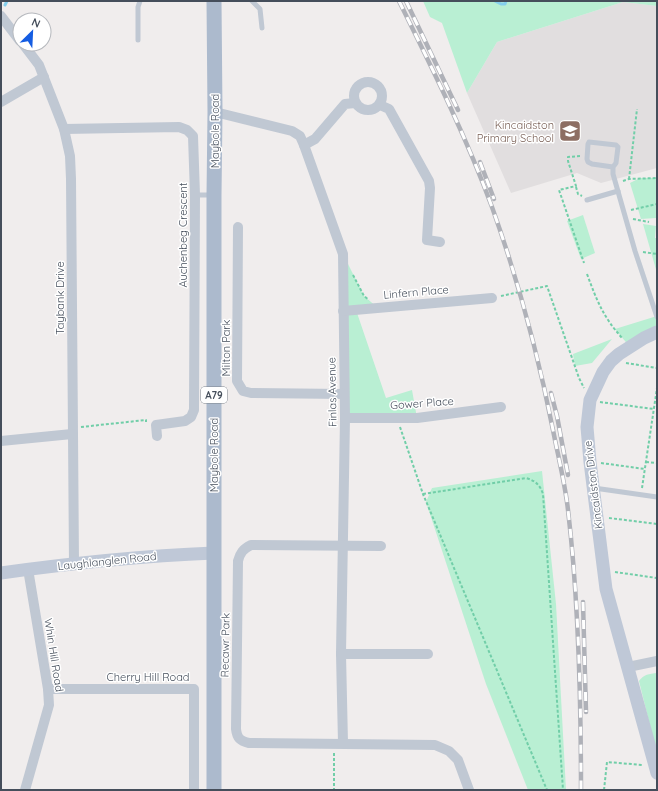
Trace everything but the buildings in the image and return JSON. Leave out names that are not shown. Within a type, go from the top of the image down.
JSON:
[{"type":"main road","name":"Maybole Road","points":[[214,1],[214,790]]},
{"type":"street","points":[[1,16],[12,30]]},
{"type":"street","name":"Taybank Drive","points":[[29,52],[39,65],[44,77],[64,129],[70,156],[74,564]]},
{"type":"street","points":[[1,102],[44,77]]},
{"type":"street","points":[[367,82],[376,84],[383,96],[380,105],[372,110],[367,111],[358,107],[355,103],[355,90],[358,86],[367,82]]},
{"type":"street","points":[[304,144],[316,139],[346,104],[355,103]]},
{"type":"street","points":[[380,105],[389,109],[429,181],[430,188],[427,240],[440,242]]},
{"type":"street","name":"Finlas Avenue","points":[[215,112],[292,132],[300,136],[343,254],[344,545],[338,743]]},
{"type":"street","name":"Auchenbeg Crescent","points":[[64,129],[179,127],[187,130],[193,136],[195,144],[194,410],[191,418],[185,421],[156,425],[156,433]]},
{"type":"street","name":"Milton Park","points":[[238,227],[237,380],[243,391],[251,393],[344,394]]},
{"type":"street","name":"Linfern Place","points":[[343,311],[492,298]]},
{"type":"street","name":"Kincaidston Drive","points":[[656,770],[606,589],[587,427],[590,400],[596,384],[611,361],[644,338],[657,332]]},
{"type":"street","name":"Gower Place","points":[[344,418],[417,418],[501,407]]},
{"type":"street","points":[[1,441],[72,431]]},
{"type":"street","name":"Recawr Park","points":[[338,743],[249,742],[242,741],[237,736],[238,561],[240,553],[244,548],[251,545],[344,545]]},
{"type":"street","points":[[344,545],[381,546]]},
{"type":"street","name":"Laughlanglen Road","points":[[1,573],[152,556],[214,552]]},
{"type":"street","name":"Whin Hill Road","points":[[25,790],[49,705],[48,689],[28,569]]},
{"type":"street","points":[[341,654],[428,654]]},
{"type":"street","points":[[628,667],[657,660]]},
{"type":"street","name":"Cherry Hill Road","points":[[48,689],[194,689],[194,790]]},
{"type":"street","points":[[338,743],[434,745],[449,751],[458,760],[469,790]]},
{"type":"lane","points":[[138,40],[138,7],[140,1]]},
{"type":"lane","points":[[252,1],[260,9],[262,28]]},
{"type":"lane","points":[[613,167],[588,162],[587,155],[589,142],[616,145],[618,147],[616,163],[613,167],[613,174],[635,251],[657,317]]},
{"type":"lane","points":[[587,200],[618,190]]},
{"type":"lane","points":[[195,195],[214,195]]},
{"type":"lane","points":[[593,488],[657,497]]},
{"type":"path","points":[[629,179],[637,109]]},
{"type":"path","points":[[587,155],[568,157],[578,194],[587,200]]},
{"type":"path","points":[[616,183],[629,179],[657,178]]},
{"type":"path","points":[[576,186],[559,190],[584,263]]},
{"type":"path","points":[[625,215],[657,204]]},
{"type":"path","points":[[625,215],[649,222]]},
{"type":"path","points":[[635,251],[657,254]]},
{"type":"path","points":[[587,274],[597,301],[611,327],[630,347]]},
{"type":"path","points":[[353,275],[364,296],[378,308]]},
{"type":"path","points":[[492,298],[547,286],[579,378],[590,400],[654,409]]},
{"type":"path","points":[[611,361],[657,368]]},
{"type":"path","points":[[641,495],[657,388]]},
{"type":"path","points":[[397,418],[423,494],[547,790]]},
{"type":"path","points":[[72,431],[146,420],[146,431],[156,433]]},
{"type":"path","points":[[590,462],[645,469]]},
{"type":"path","points":[[646,462],[657,463]]},
{"type":"path","points":[[423,494],[526,478],[534,481],[540,486],[543,494],[563,790]]},
{"type":"path","points":[[597,516],[657,524]]},
{"type":"path","points":[[604,570],[657,578]]},
{"type":"path","points":[[334,790],[338,743]]},
{"type":"path","points":[[604,790],[607,762],[656,770]]},
{"type":"shaded area","name":"Kincaidston Primary School","points":[[623,2],[657,6],[657,168],[601,183],[577,173],[511,193],[467,93],[497,42]]},
{"type":"green space","points":[[423,1],[657,1],[657,6],[623,2],[497,42],[467,93],[442,23],[430,17]]},
{"type":"green space","points":[[640,178],[657,178],[656,218],[641,219],[630,183]]},
{"type":"green space","points":[[583,215],[595,253],[581,259],[567,221]]},
{"type":"green space","points":[[643,224],[656,226],[655,238],[657,238],[657,273]]},
{"type":"green space","points":[[343,254],[364,296],[378,308],[356,310],[386,398],[412,390],[417,418],[345,418]]},
{"type":"green space","points":[[657,316],[657,332],[630,347],[615,329]]},
{"type":"green space","points":[[612,339],[592,363],[575,366],[573,354]]},
{"type":"green space","points":[[542,471],[556,604],[566,790],[528,790],[486,684],[426,502],[432,488]]},
{"type":"green space","points":[[657,673],[657,754],[639,681],[649,674]]},
{"type":"waterway","points":[[5,5],[7,1]]},
{"type":"waterway","points":[[495,1],[501,4],[505,4],[506,1]]},
{"type":"railway","points":[[399,1],[460,128],[492,207],[527,317],[541,373],[565,490],[572,545],[579,650],[581,790]]},
{"type":"railway","points":[[406,1],[458,110]]},
{"type":"railway","points":[[480,162],[494,199]]},
{"type":"railway","points":[[551,393],[557,416],[568,475]]},
{"type":"railway","points":[[583,602],[586,712]]},
{"type":"place","name":"Kincaidston Primary School","points":[[570,131]]}]
